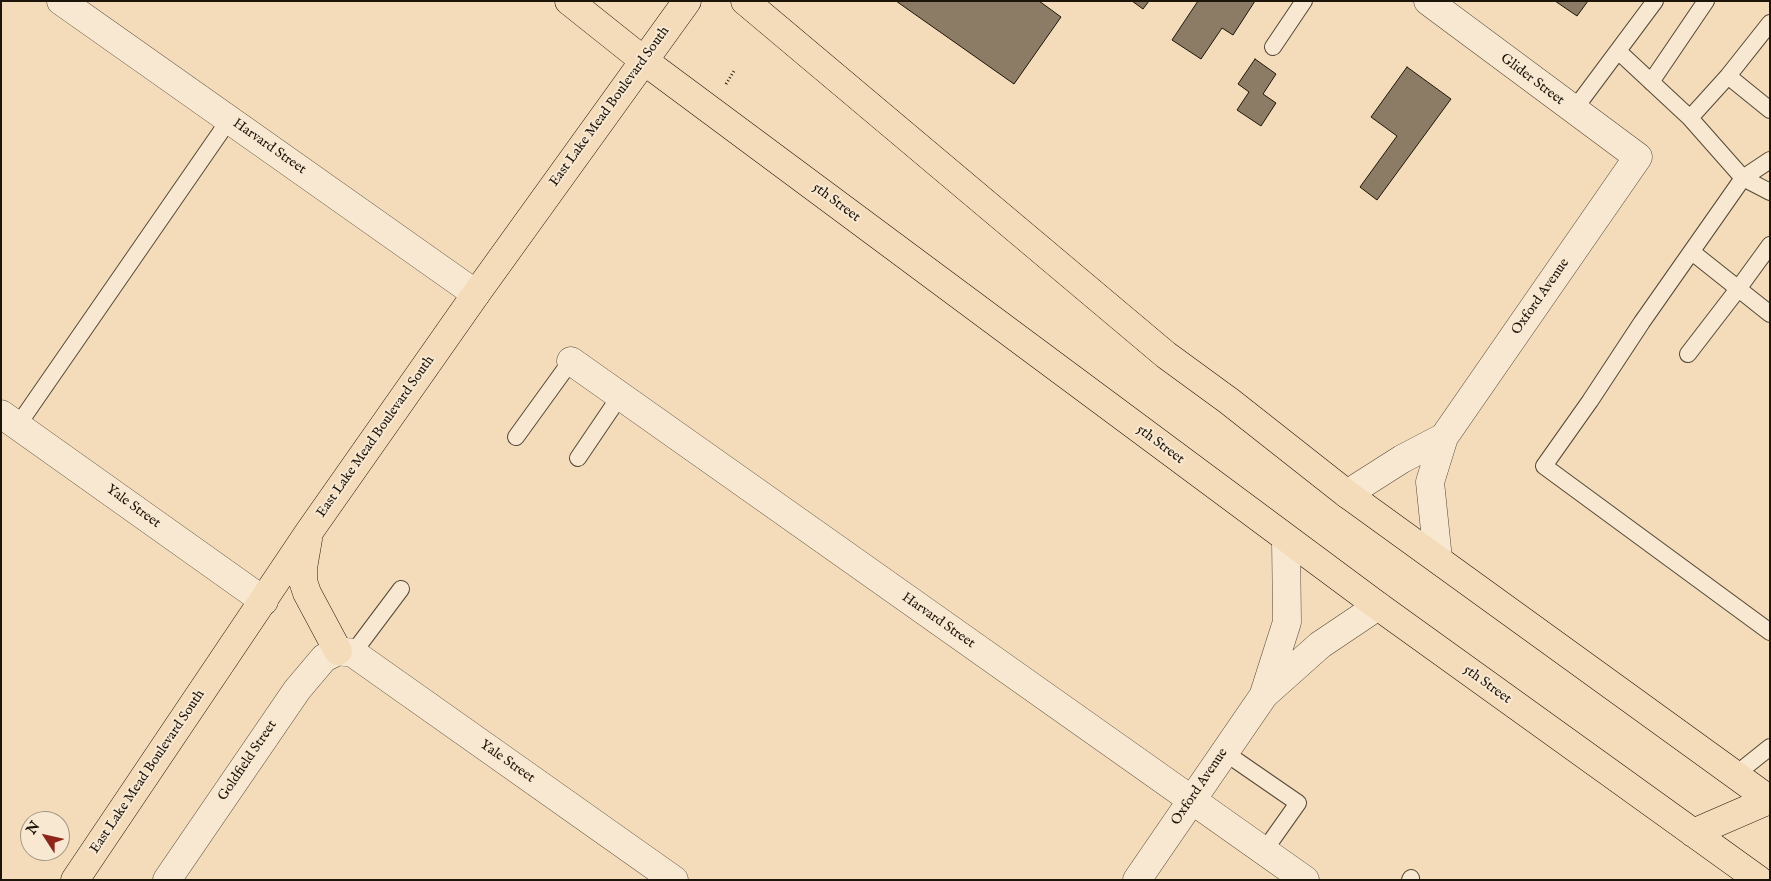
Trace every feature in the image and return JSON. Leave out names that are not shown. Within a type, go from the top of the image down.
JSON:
[{"type":"main road","name":"5th Street","points":[[569,1],[643,60],[1286,539],[1758,880]]},
{"type":"main road","name":"East Lake Mead Boulevard South","points":[[75,880],[309,532],[476,294],[687,1]]},
{"type":"main road","points":[[745,1],[1166,354],[1230,401],[1347,494],[1770,800]]},
{"type":"main road","points":[[309,532],[303,568],[303,581],[306,593],[346,652]]},
{"type":"main road","points":[[1693,833],[1770,800]]},
{"type":"street","name":"Harvard Street","points":[[61,1],[476,294]]},
{"type":"street","name":"Glider Street","points":[[1428,1],[1638,157]]},
{"type":"street","name":"Oxford Avenue","points":[[1438,559],[1430,482],[1444,437],[1638,157]]},
{"type":"street","name":"Harvard Street","points":[[571,361],[1305,880]]},
{"type":"street","name":"Yale Street","points":[[10,420],[264,601]]},
{"type":"street","name":"Oxford Avenue","points":[[1347,494],[1402,459],[1444,437]]},
{"type":"street","name":"Oxford Avenue","points":[[1264,696],[1287,622],[1286,539]]},
{"type":"street","name":"Oxford Avenue","points":[[1137,880],[1264,696],[1320,645],[1378,606]]},
{"type":"street","name":"Yale Street","points":[[346,652],[674,880]]},
{"type":"street","name":"Goldfield Street","points":[[167,880],[297,690],[324,658],[346,652]]},
{"type":"lane","points":[[1273,47],[1304,1]]},
{"type":"lane","points":[[1574,111],[1655,1]]},
{"type":"lane","points":[[1651,82],[1706,1]]},
{"type":"lane","points":[[1690,118],[1728,76],[1770,23]]},
{"type":"lane","points":[[1618,51],[1690,118],[1743,178],[1770,192]]},
{"type":"lane","points":[[1728,76],[1770,110]]},
{"type":"lane","points":[[10,420],[229,120]]},
{"type":"lane","points":[[1770,160],[1743,178],[1544,466],[1770,632]]},
{"type":"lane","points":[[1688,354],[1770,245]]},
{"type":"lane","points":[[1692,252],[1770,314]]},
{"type":"lane","points":[[516,437],[571,361]]},
{"type":"lane","points":[[578,458],[620,396]]},
{"type":"lane","points":[[346,652],[401,589]]},
{"type":"lane","points":[[1735,775],[1770,747]]},
{"type":"lane","points":[[1224,752],[1298,803],[1264,851]]},
{"type":"building","points":[[896,1],[1039,1],[1061,17],[1014,84]]},
{"type":"building","points":[[1132,1],[1149,1],[1143,9]]},
{"type":"building","points":[[1198,1],[1255,1],[1233,35],[1222,28],[1201,59],[1172,40]]},
{"type":"building","points":[[1555,1],[1588,1],[1577,16]]},
{"type":"building","points":[[1255,59],[1276,74],[1263,94],[1276,103],[1261,126],[1237,110],[1249,92],[1238,84]]},
{"type":"building","points":[[1407,67],[1451,99],[1377,200],[1360,187],[1397,136],[1371,117]]}]
